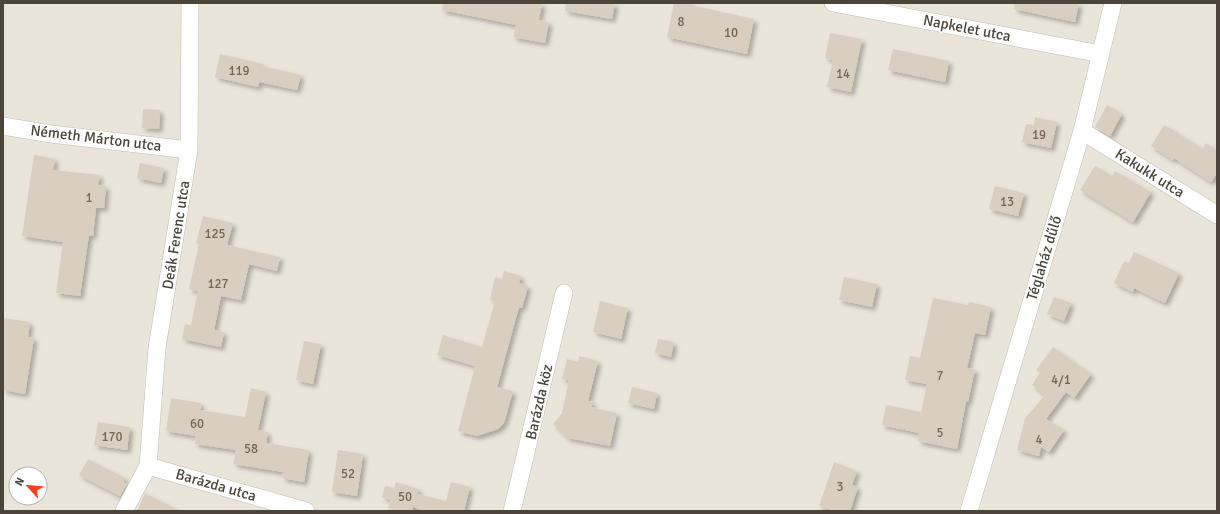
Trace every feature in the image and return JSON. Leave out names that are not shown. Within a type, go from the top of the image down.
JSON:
[{"type":"street","name":"Deák Ferenc utca","points":[[148,466],[157,348],[189,150],[190,3]]},
{"type":"street","name":"Napkelet utca","points":[[833,3],[1101,54]]},
{"type":"street","name":"Téglaház dűlő","points":[[969,511],[1082,131],[1113,3]]},
{"type":"street","name":"Németh Márton utca","points":[[3,126],[51,134],[189,150]]},
{"type":"street","name":"Kakukk utca","points":[[1082,131],[1217,215]]},
{"type":"street","name":"Barázda köz","points":[[512,511],[564,293]]},
{"type":"street","points":[[124,511],[148,466]]},
{"type":"street","name":"Barázda utca","points":[[148,466],[306,511]]},
{"type":"shaded area","points":[[3,3],[1217,3],[1217,511],[3,511]]},
{"type":"building","points":[[443,3],[542,3],[539,20],[549,22],[545,43],[513,37],[516,25],[442,10]]},
{"type":"building","points":[[566,3],[615,3],[612,19],[565,11]]},
{"type":"building","points":[[674,3],[687,3],[754,19],[747,54],[667,37]]},
{"type":"building","points":[[1015,3],[1079,3],[1075,22],[1014,9]]},
{"type":"building","points":[[830,33],[862,39],[851,92],[827,87],[833,60],[825,58]]},
{"type":"building","points":[[893,49],[949,61],[945,82],[888,70]]},
{"type":"building","points":[[220,54],[301,75],[297,90],[259,82],[258,87],[215,77]]},
{"type":"building","points":[[1107,105],[1122,114],[1110,136],[1095,127]]},
{"type":"building","points":[[143,109],[160,110],[159,129],[142,128]]},
{"type":"building","points":[[1035,117],[1057,122],[1051,148],[1022,142],[1026,124],[1034,125]]},
{"type":"building","points":[[1164,125],[1203,149],[1206,143],[1217,151],[1217,173],[1211,182],[1174,158],[1173,160],[1151,146]]},
{"type":"building","points":[[34,155],[55,159],[53,170],[100,175],[98,185],[106,186],[104,208],[96,208],[93,236],[89,235],[80,296],[56,293],[63,242],[22,236]]},
{"type":"building","points":[[140,163],[164,168],[161,183],[137,178]]},
{"type":"building","points":[[1095,166],[1112,176],[1115,171],[1151,192],[1133,222],[1080,190]]},
{"type":"building","points":[[995,186],[1024,193],[1018,216],[989,209]]},
{"type":"building","points":[[203,216],[233,223],[227,245],[280,257],[277,271],[249,264],[241,300],[221,296],[214,330],[224,332],[221,347],[182,339],[185,324],[191,325],[198,291],[189,289],[199,244],[196,243]]},
{"type":"building","points":[[1134,252],[1179,273],[1165,303],[1134,288],[1133,292],[1114,283],[1124,261],[1129,263]]},
{"type":"building","points":[[504,271],[521,276],[519,283],[528,286],[522,308],[519,307],[497,387],[513,391],[504,423],[498,429],[477,436],[458,431],[475,366],[437,355],[443,335],[482,347],[495,301],[490,300],[495,277],[502,279]]},
{"type":"building","points":[[844,277],[877,284],[872,307],[839,300]]},
{"type":"building","points":[[1054,297],[1071,303],[1064,321],[1047,314]]},
{"type":"building","points":[[933,298],[968,305],[969,302],[991,307],[985,335],[975,333],[967,368],[975,369],[968,402],[966,402],[957,449],[918,441],[919,433],[882,425],[886,405],[921,412],[927,384],[905,380],[910,356],[920,358]]},
{"type":"building","points":[[600,301],[628,308],[621,339],[593,332]]},
{"type":"building","points":[[3,318],[30,322],[28,337],[34,338],[25,394],[3,390]]},
{"type":"building","points":[[658,339],[674,342],[671,357],[655,353]]},
{"type":"building","points":[[304,341],[321,344],[313,384],[296,380]]},
{"type":"building","points":[[1053,347],[1091,374],[1074,398],[1066,392],[1046,419],[1064,430],[1049,452],[1041,447],[1039,456],[1017,450],[1025,418],[1045,395],[1032,385],[1040,373],[1036,370]]},
{"type":"building","points":[[579,356],[598,361],[588,401],[593,402],[591,407],[617,413],[610,446],[568,438],[553,424],[562,413],[569,380],[562,379],[567,359],[578,362]]},
{"type":"building","points":[[632,387],[657,393],[654,409],[628,403]]},
{"type":"building","points":[[251,388],[266,392],[258,430],[268,432],[266,443],[309,450],[304,482],[282,478],[283,472],[233,464],[236,450],[195,444],[196,436],[166,431],[171,398],[201,403],[200,410],[245,417]]},
{"type":"building","points":[[98,422],[130,427],[127,450],[94,445]]},
{"type":"building","points":[[338,450],[363,454],[357,496],[332,492]]},
{"type":"building","points":[[88,459],[125,478],[123,482],[127,484],[120,496],[79,475]]},
{"type":"building","points":[[834,462],[857,471],[852,485],[858,487],[850,511],[835,511],[819,506]]},
{"type":"building","points":[[396,482],[419,489],[417,494],[446,501],[451,482],[470,487],[464,511],[426,511],[413,507],[412,511],[398,511],[388,508],[391,500],[382,497],[385,486],[394,488]]},
{"type":"building","points":[[145,493],[180,511],[137,511]]}]
